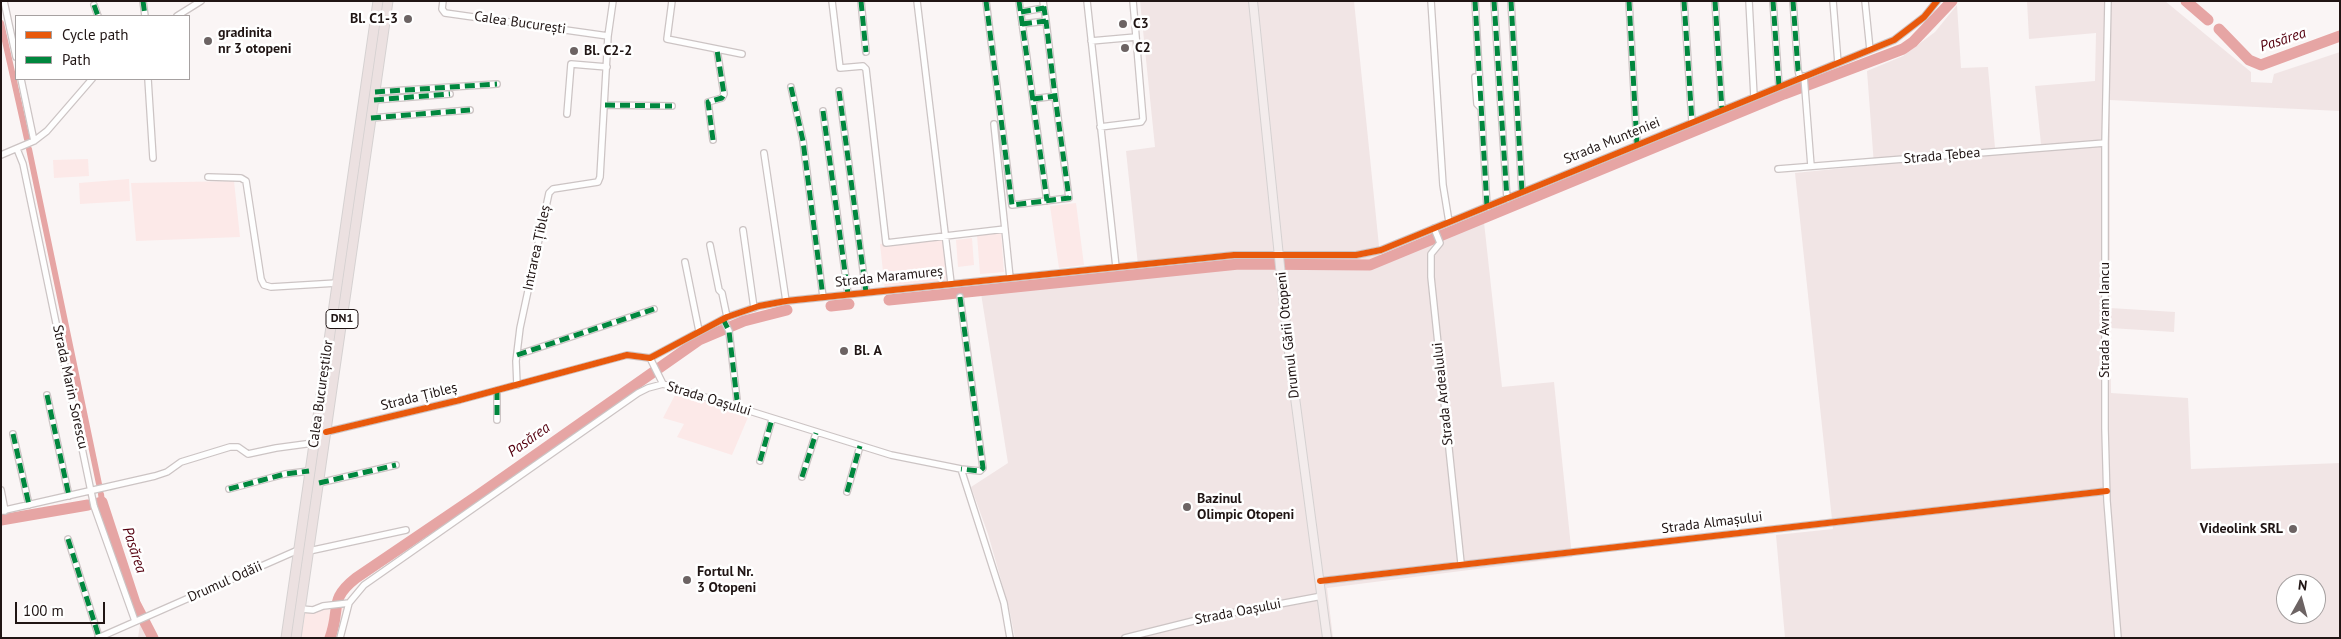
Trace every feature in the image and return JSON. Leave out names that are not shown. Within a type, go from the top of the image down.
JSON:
[{"type":"highway","name":"Calea Bucureștilor","points":[[286,638],[378,1]]},
{"type":"highway","name":"Calea Bucureștilor","points":[[296,638],[388,1]]},
{"type":"main road","name":"Drumul Gării Otopeni","points":[[1253,1],[1288,344],[1327,638]]},
{"type":"street","points":[[4,1],[15,52]]},
{"type":"street","points":[[144,1],[145,15]]},
{"type":"street","points":[[179,15],[201,1]]},
{"type":"street","name":"Calea București","points":[[442,1],[442,12],[445,13],[608,36]]},
{"type":"street","name":"Intrarea Țibleș","points":[[517,385],[516,354],[520,328],[549,193],[553,189],[600,180],[608,36],[613,1]]},
{"type":"street","points":[[672,1],[667,39],[742,54]]},
{"type":"street","points":[[832,1],[840,68],[863,66],[866,69],[886,243],[1005,229]]},
{"type":"street","points":[[861,1],[866,52]]},
{"type":"street","points":[[917,1],[951,283]]},
{"type":"street","points":[[986,1],[1012,205],[1069,198],[1043,1]]},
{"type":"street","points":[[1019,1],[1047,201]]},
{"type":"street","points":[[1087,1],[1116,267]]},
{"type":"street","points":[[1100,127],[1142,121],[1133,1]]},
{"type":"street","points":[[1431,1],[1443,185],[1449,222]]},
{"type":"street","points":[[1494,1],[1506,199]]},
{"type":"street","points":[[1511,1],[1522,192]]},
{"type":"street","points":[[1629,1],[1637,145]]},
{"type":"street","points":[[1684,1],[1692,122]]},
{"type":"street","points":[[1715,1],[1722,110]]},
{"type":"street","points":[[1749,1],[1754,97]]},
{"type":"street","points":[[1772,1],[1779,86]]},
{"type":"street","points":[[1793,1],[1798,70],[1803,79],[1805,90],[1812,166]]},
{"type":"street","points":[[1833,1],[1838,63]]},
{"type":"street","points":[[1865,1],[1870,50]]},
{"type":"street","name":"Strada Munteniei","points":[[1280,254],[1368,254],[1435,230],[1449,222],[1779,86],[1803,79],[1894,40],[1909,30],[1937,1]]},
{"type":"street","name":"Strada Avram Iancu","points":[[2108,1],[2105,143],[2104,429],[2118,638]]},
{"type":"street","points":[[1475,2],[1487,207]]},
{"type":"street","points":[[94,5],[98,15]]},
{"type":"street","points":[[1021,12],[1044,8]]},
{"type":"street","points":[[1022,24],[1046,21]]},
{"type":"street","points":[[1473,30],[1476,102],[1481,108]]},
{"type":"street","points":[[1091,40],[1136,36]]},
{"type":"street","points":[[712,140],[708,102],[722,98],[724,94],[717,50]]},
{"type":"street","points":[[567,114],[571,64],[607,67]]},
{"type":"street","points":[[21,80],[34,141]]},
{"type":"street","points":[[1,155],[34,141],[59,120],[91,80]]},
{"type":"street","points":[[148,80],[153,158]]},
{"type":"street","points":[[374,96],[497,84]]},
{"type":"street","points":[[791,87],[803,141],[823,297]]},
{"type":"street","points":[[839,91],[866,292]]},
{"type":"street","points":[[374,96],[450,94]]},
{"type":"street","points":[[1033,99],[1055,96]]},
{"type":"street","points":[[605,105],[672,106]]},
{"type":"street","points":[[371,118],[470,110]]},
{"type":"street","points":[[823,111],[848,294]]},
{"type":"street","points":[[994,124],[1010,278]]},
{"type":"street","name":"Strada Țebea","points":[[1778,169],[2105,143]]},
{"type":"street","name":"Strada Marin Sorescu","points":[[17,149],[26,174],[94,506],[135,622]]},
{"type":"street","points":[[764,153],[786,301]]},
{"type":"street","points":[[208,177],[242,178],[246,181],[261,279],[264,285],[271,288],[337,283]]},
{"type":"street","points":[[743,230],[754,308]]},
{"type":"street","name":"Strada Ardealului","points":[[1435,230],[1440,243],[1431,254],[1430,261],[1461,563]]},
{"type":"street","points":[[710,244],[729,330],[737,400]]},
{"type":"street","name":"Strada Maramureș","points":[[650,358],[725,318],[754,308],[786,301],[1234,255],[1280,254]]},
{"type":"street","points":[[685,262],[698,331]]},
{"type":"street","name":"Strada Oașului","points":[[340,638],[349,603],[358,591],[374,578],[638,393],[655,385],[663,384],[816,433],[907,459],[980,471],[983,468],[960,298]]},
{"type":"street","points":[[516,354],[654,308]]},
{"type":"street","points":[[517,385],[632,355],[650,358],[663,384]]},
{"type":"street","name":"Strada Țibleș","points":[[326,432],[517,385]]},
{"type":"street","points":[[497,390],[497,420]]},
{"type":"street","points":[[47,395],[69,496]]},
{"type":"street","points":[[760,461],[772,418]]},
{"type":"street","points":[[802,477],[816,433]]},
{"type":"street","points":[[13,434],[29,505]]},
{"type":"street","points":[[1,490],[3,511],[92,492],[167,472],[180,462],[230,447],[238,447],[248,454],[313,443]]},
{"type":"street","points":[[847,492],[860,446]]},
{"type":"street","points":[[319,482],[396,465]]},
{"type":"street","points":[[961,469],[1004,603],[1010,638]]},
{"type":"street","points":[[229,489],[277,476],[309,471]]},
{"type":"street","name":"Strada Almașului","points":[[1320,581],[1461,563],[2107,491]]},
{"type":"street","points":[[309,551],[406,530]]},
{"type":"street","points":[[68,539],[98,637]]},
{"type":"street","name":"Drumul Odăii","points":[[98,637],[111,635],[135,622],[298,550]]},
{"type":"street","name":"Strada Oașului","points":[[1125,638],[1205,618],[1322,596]]},
{"type":"street","points":[[301,609],[313,610],[323,606],[349,603]]},
{"type":"shaded area","points":[[1140,1],[1354,1],[1380,256],[1483,213],[1502,387],[1554,382],[1572,557],[1327,588],[1333,638],[1015,638],[1009,608],[988,534],[971,487],[1008,463],[979,281],[1138,265],[1126,151],[1155,147]]},
{"type":"shaded area","points":[[2027,1],[2165,1],[2251,72],[2251,82],[2272,83],[2274,74],[2340,52],[2340,111],[2110,100],[2110,308],[2175,312],[2174,332],[2110,328],[2111,393],[2188,398],[2191,469],[2340,463],[2340,638],[1785,638],[1776,535],[1833,529],[1795,173],[1874,165],[1867,71],[1903,56],[1935,32],[1957,5],[1961,68],[1988,67],[1995,148],[2041,144],[2035,86],[2095,81],[2096,33],[2029,39]]},
{"type":"shaded area","points":[[88,159],[89,176],[54,178],[53,160]]},
{"type":"shaded area","points":[[129,179],[130,201],[80,204],[79,183]]},
{"type":"shaded area","points":[[234,181],[240,237],[136,241],[131,183]]},
{"type":"shaded area","points":[[1076,203],[1084,265],[1059,268],[1050,206]]},
{"type":"shaded area","points":[[1001,233],[1004,272],[980,274],[977,235]]},
{"type":"shaded area","points":[[946,236],[951,283],[885,290],[880,244]]},
{"type":"shaded area","points":[[972,238],[974,265],[958,267],[956,240]]},
{"type":"shaded area","points":[[676,393],[749,415],[732,455],[677,437],[684,424],[663,418]]},
{"type":"shaded area","points":[[349,603],[340,638],[296,638],[301,609]]},
{"type":"shaded area","points":[[144,620],[153,638],[138,638],[140,624]]},
{"type":"waterway","name":"Pasărea","points":[[889,300],[1239,264],[1370,265],[1784,94],[1903,49],[1913,42],[1952,1]]},
{"type":"waterway","name":"Pasărea","points":[[2186,1],[2208,20]]},
{"type":"waterway","points":[[1,23],[27,139]]},
{"type":"waterway","name":"Pasărea","points":[[2219,29],[2249,60],[2261,65],[2340,36]]},
{"type":"waterway","points":[[29,149],[99,484]]},
{"type":"waterway","name":"Pasărea","points":[[831,306],[849,304]]},
{"type":"waterway","name":"Pasărea","points":[[330,638],[338,599],[347,586],[356,578],[477,496],[699,340],[744,321],[787,310]]},
{"type":"waterway","points":[[101,494],[102,502]]},
{"type":"waterway","name":"Pasărea","points":[[98,503],[102,502],[135,603],[153,638]]},
{"type":"waterway","name":"Pasărea","points":[[1,520],[88,505]]},
{"type":"marked path","points":[[143,1],[145,15]]},
{"type":"marked path","points":[[861,1],[866,52]]},
{"type":"marked path","points":[[986,1],[1012,205],[1069,198],[1055,96]]},
{"type":"marked path","points":[[1019,1],[1047,201]]},
{"type":"marked path","points":[[1021,12],[1044,8],[1043,1]]},
{"type":"marked path","points":[[1475,1],[1487,207]]},
{"type":"marked path","points":[[1494,1],[1507,199]]},
{"type":"marked path","points":[[1511,1],[1522,192]]},
{"type":"marked path","points":[[1629,1],[1637,145]]},
{"type":"marked path","points":[[1684,1],[1692,122]]},
{"type":"marked path","points":[[1715,1],[1722,110]]},
{"type":"marked path","points":[[1773,1],[1779,86]]},
{"type":"marked path","points":[[1793,1],[1800,78]]},
{"type":"marked path","points":[[94,5],[98,15]]},
{"type":"marked path","points":[[1022,24],[1046,21],[1044,8]]},
{"type":"marked path","points":[[1033,99],[1055,96],[1046,21]]},
{"type":"marked path","points":[[713,140],[708,102],[722,98],[724,94],[717,50]]},
{"type":"marked path","points":[[375,92],[497,84]]},
{"type":"marked path","points":[[791,87],[803,141],[823,297]]},
{"type":"marked path","points":[[839,91],[866,292]]},
{"type":"marked path","points":[[374,100],[450,94]]},
{"type":"marked path","points":[[605,105],[672,106]]},
{"type":"marked path","points":[[371,118],[470,110]]},
{"type":"marked path","points":[[823,111],[848,294]]},
{"type":"marked path","points":[[960,297],[983,468],[980,471],[961,469]]},
{"type":"marked path","points":[[517,355],[654,309]]},
{"type":"marked path","points":[[723,319],[729,331],[737,400]]},
{"type":"marked path","points":[[497,390],[497,420]]},
{"type":"marked path","points":[[47,395],[69,496]]},
{"type":"marked path","points":[[760,461],[772,419]]},
{"type":"marked path","points":[[802,477],[816,433]]},
{"type":"marked path","points":[[13,434],[29,505]]},
{"type":"marked path","points":[[847,492],[860,446]]},
{"type":"marked path","points":[[319,483],[396,465]]},
{"type":"marked path","points":[[229,489],[285,474],[309,471]]},
{"type":"marked path","points":[[68,539],[99,637]]},
{"type":"cycle path","points":[[326,432],[460,400],[627,355],[650,358],[727,317],[759,306],[786,301],[1234,255],[1356,255],[1381,250],[1894,40],[1924,17],[1937,1]]},
{"type":"cycle path","points":[[1320,581],[2107,491]]},
{"type":"place","name":"Bl. C1-3","points":[[408,19]]},
{"type":"place","name":"C3","points":[[1123,24]]},
{"type":"place","name":"gradinita nr 3 otopeni","points":[[208,41]]},
{"type":"place","name":"C2","points":[[1125,48]]},
{"type":"place","name":"Bl. C2-2","points":[[574,51]]},
{"type":"place","name":"Bl. A","points":[[844,351]]},
{"type":"place","name":"Bazinul Olimpic Otopeni","points":[[1187,507]]},
{"type":"place","name":"Videolink SRL","points":[[2293,529]]},
{"type":"place","name":"Fortul Nr. 3 Otopeni","points":[[687,580]]}]
